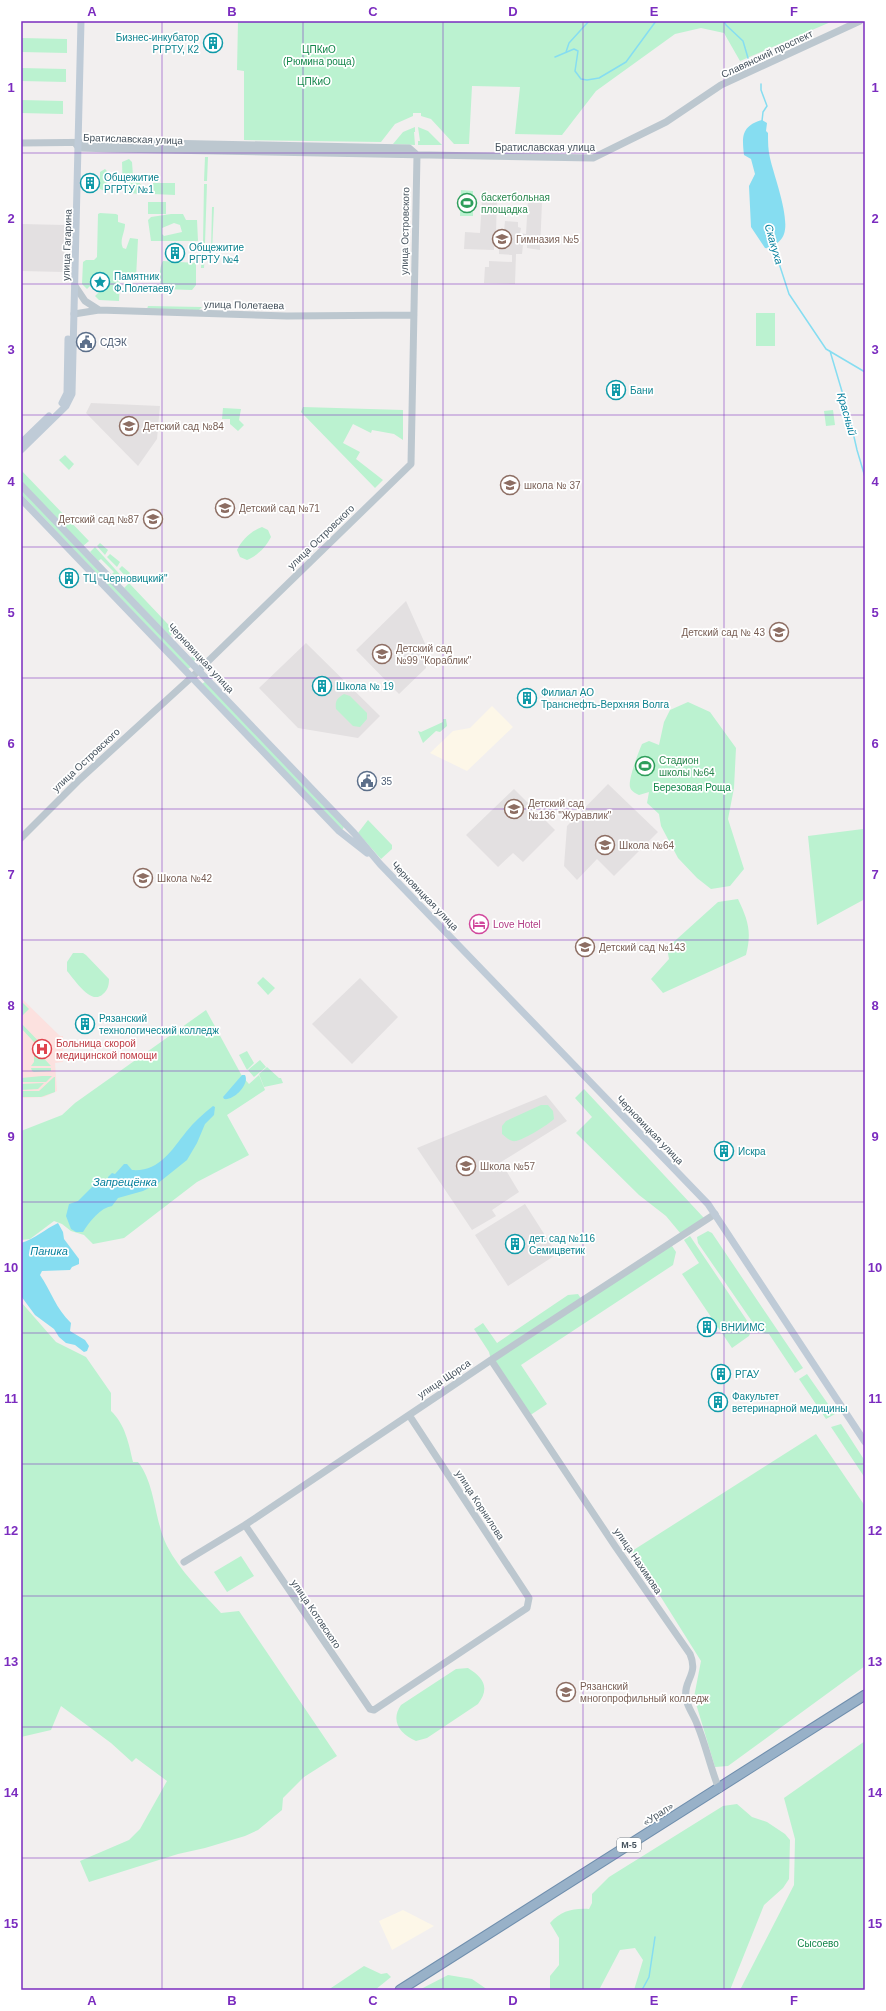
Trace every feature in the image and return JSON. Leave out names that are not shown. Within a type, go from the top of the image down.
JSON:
[{"type":"highway","name":"«Урал»","points":[[400,1990],[719,1789],[865,1694]]},
{"type":"main road","name":"улица Гагарина","points":[[21,443],[65,398],[78,145],[77,21]]},
{"type":"main road","name":"улица Гагарина","points":[[21,450],[66,406],[70,400],[72,388],[76,286],[81,21]]},
{"type":"main road","points":[[69,324],[74,314],[70,306]]},
{"type":"main road","name":"Черновицкая улица","points":[[21,485],[354,833],[380,864],[708,1204],[865,1442]]},
{"type":"main road","name":"Черновицкая улица","points":[[21,499],[339,831],[380,864]]},
{"type":"street","name":"Славянский проспект","points":[[686,110],[694,102],[721,85],[860,21]]},
{"type":"street","name":"Братиславская улица","points":[[21,143],[417,155],[593,158],[647,133],[686,110]]},
{"type":"street","name":"улица Островского","points":[[21,838],[78,781],[192,676],[411,464],[417,155]]},
{"type":"street","points":[[76,286],[85,301],[99,310]]},
{"type":"street","name":"улица Полетаева","points":[[74,314],[99,310],[288,316],[414,315]]},
{"type":"street","name":"улица Щорса","points":[[184,1562],[245,1525],[491,1360],[715,1214]]},
{"type":"street","name":"улица Нахимова","points":[[491,1360],[615,1546],[690,1654],[694,1663],[692,1674],[686,1688],[686,1700],[697,1722],[711,1770],[719,1789]]},
{"type":"street","name":"улица Корнилова","points":[[374,1710],[527,1608],[529,1603],[529,1598],[409,1415]]},
{"type":"street","name":"улица Котовского","points":[[245,1525],[366,1707],[374,1710]]},
{"type":"shaded area","name":"Гимназия №5","points":[[482,199],[497,199],[496,233],[501,233],[504,231],[505,221],[518,222],[518,227],[521,228],[520,233],[526,234],[528,200],[542,202],[540,250],[527,248],[527,245],[523,245],[522,254],[516,254],[515,284],[484,283],[485,267],[489,267],[489,261],[512,262],[512,255],[499,254],[499,244],[494,244],[494,250],[464,249],[465,232],[480,233]]},
{"type":"shaded area","points":[[21,224],[65,225],[64,272],[21,271]]},
{"type":"shaded area","name":"Детский сад №84","points":[[91,403],[160,406],[157,439],[138,466],[86,413]]},
{"type":"shaded area","points":[[406,601],[427,648],[424,650],[426,668],[399,694],[356,650]]},
{"type":"shaded area","points":[[306,643],[380,716],[358,738],[298,728],[259,688]]},
{"type":"shaded area","points":[[492,706],[513,727],[467,771],[430,753],[453,731],[470,728]]},
{"type":"shaded area","name":"Школа №64","points":[[608,784],[658,832],[614,876],[597,859],[577,880],[564,866],[567,826]]},
{"type":"shaded area","name":"Детский сад №136 \"Журавлик\"","points":[[514,789],[555,830],[523,862],[513,853],[498,867],[466,835]]},
{"type":"shaded area","points":[[360,978],[398,1017],[352,1064],[312,1024]]},
{"type":"shaded area","name":"Больница скорой медицинской помощи","points":[[21,998],[60,1036],[63,1036],[63,1062],[55,1063],[57,1091],[44,1097],[21,1098]]},
{"type":"shaded area","name":"Школа №57","points":[[546,1095],[567,1121],[501,1162],[519,1192],[492,1210],[496,1216],[472,1230],[417,1148]]},
{"type":"shaded area","points":[[525,1204],[557,1254],[508,1286],[475,1235]]},
{"type":"shaded area","points":[[403,1910],[434,1926],[392,1950],[379,1921]]},
{"type":"green space","name":"ЦПКиО","points":[[238,21],[833,21],[740,61],[724,33],[701,28],[675,34],[596,91],[562,135],[515,134],[520,87],[472,86],[469,144],[454,144],[431,119],[421,116],[421,113],[413,113],[413,116],[395,124],[381,142],[244,140],[244,71],[237,70]]},
{"type":"green space","points":[[21,38],[67,39],[67,53],[21,52]]},
{"type":"green space","points":[[21,68],[66,69],[66,82],[21,81]]},
{"type":"green space","points":[[21,100],[63,101],[63,114],[21,113]]},
{"type":"green space","points":[[415,127],[415,145],[393,144],[403,132]]},
{"type":"green space","points":[[418,127],[428,131],[442,145],[418,145],[418,141],[420,141]]},
{"type":"green space","points":[[205,157],[208,157],[207,181],[204,181]]},
{"type":"green space","points":[[129,159],[132,162],[133,176],[143,187],[139,194],[123,192],[122,162]]},
{"type":"green space","points":[[105,169],[108,172],[107,189],[105,191],[100,189],[100,172]]},
{"type":"green space","points":[[153,183],[175,183],[175,195],[153,194]]},
{"type":"green space","points":[[204,184],[207,184],[205,243],[203,243]]},
{"type":"green space","name":"баскетбольная площадка","points":[[461,190],[473,191],[473,216],[460,216]]},
{"type":"green space","points":[[148,202],[166,202],[166,214],[148,214]]},
{"type":"green space","points":[[212,207],[214,207],[211,252]]},
{"type":"green space","points":[[98,214],[116,214],[118,215],[118,222],[125,224],[122,239],[123,248],[126,249],[130,238],[138,239],[136,278],[132,280],[120,279],[119,301],[99,300],[95,296],[106,285],[99,277],[87,289],[82,284],[83,262],[86,260],[94,260],[97,257]]},
{"type":"green space","points":[[183,214],[186,220],[197,220],[198,241],[151,241],[148,220],[151,217]],"holes":[[[174,223],[180,225],[182,232],[164,236],[162,234],[162,228]]]},
{"type":"green space","points":[[202,245],[205,245],[204,268],[201,268]]},
{"type":"green space","points":[[163,261],[196,263],[196,285],[192,290],[162,289],[160,275]]},
{"type":"green space","points":[[148,306],[202,307],[199,310],[147,309]]},
{"type":"green space","points":[[756,313],[775,313],[775,346],[756,346]]},
{"type":"green space","points":[[303,407],[403,410],[403,440],[394,434],[372,430],[371,433],[353,424],[343,443],[360,452],[356,459],[383,480],[375,488],[301,412]]},
{"type":"green space","points":[[223,408],[241,409],[239,420],[244,425],[238,431],[230,424],[230,419],[222,419]]},
{"type":"green space","points":[[833,410],[835,425],[826,426],[824,411]]},
{"type":"green space","points":[[65,455],[74,464],[69,470],[59,460]]},
{"type":"green space","points":[[21,470],[89,541],[83,546],[21,481]]},
{"type":"green space","points":[[21,488],[191,667],[188,669],[21,494]]},
{"type":"green space","points":[[262,527],[268,530],[271,537],[267,544],[258,554],[247,560],[240,557],[237,550],[241,543],[247,536]]},
{"type":"green space","points":[[100,543],[108,550],[105,555],[97,546]]},
{"type":"green space","points":[[95,547],[125,580],[120,585],[111,575],[114,572],[101,559],[98,561],[90,552]]},
{"type":"green space","points":[[110,554],[120,562],[117,567],[107,557]]},
{"type":"green space","points":[[122,566],[130,573],[127,578],[119,569]]},
{"type":"green space","points":[[129,583],[199,657],[195,662],[191,658],[193,655],[172,634],[170,636],[124,588]]},
{"type":"green space","points":[[206,681],[344,826],[343,829],[341,829],[202,684]]},
{"type":"green space","points":[[344,694],[350,696],[367,713],[367,719],[360,727],[353,726],[336,709],[337,700]]},
{"type":"green space","name":"Березовая Роща","points":[[688,702],[710,712],[736,748],[734,788],[728,819],[744,869],[730,886],[711,889],[697,878],[678,858],[661,826],[659,814],[647,803],[649,792],[639,795],[632,791],[630,787],[632,772],[642,744],[649,741],[659,745],[664,722],[670,710]]},
{"type":"green space","points":[[443,719],[446,719],[447,726],[440,732],[436,731],[423,743],[418,731],[421,732],[443,722]]},
{"type":"green space","points":[[865,772],[865,899],[817,925],[808,836],[863,829]]},
{"type":"green space","points":[[368,820],[392,845],[392,849],[381,859],[358,833]]},
{"type":"green space","points":[[738,899],[747,920],[749,933],[746,955],[663,993],[651,979],[669,959],[667,948],[718,902]]},
{"type":"green space","points":[[73,953],[83,953],[86,955],[109,979],[108,987],[103,994],[98,997],[93,997],[88,994],[67,971],[67,962]]},
{"type":"green space","points":[[263,977],[275,988],[268,995],[257,983]]},
{"type":"green space","points":[[21,1001],[29,1009],[21,1017]]},
{"type":"green space","points":[[206,1010],[242,1076],[249,1084],[259,1075],[265,1090],[227,1115],[249,1155],[197,1182],[124,1238],[93,1244],[84,1235],[71,1231],[62,1224],[54,1221],[30,1239],[21,1240],[21,1131],[62,1115],[75,1103]]},
{"type":"green space","points":[[21,1023],[47,1051],[43,1052],[21,1028]]},
{"type":"green space","points":[[247,1051],[254,1063],[247,1070],[239,1055]]},
{"type":"green space","points":[[38,1052],[51,1066],[31,1066],[34,1062],[34,1053]]},
{"type":"green space","points":[[260,1060],[266,1067],[254,1077],[248,1070]]},
{"type":"green space","points":[[267,1067],[279,1078],[281,1078],[283,1083],[264,1087],[259,1074]]},
{"type":"green space","points":[[31,1068],[51,1068],[51,1071],[34,1072]]},
{"type":"green space","points":[[52,1076],[46,1082],[21,1082],[21,1078]]},
{"type":"green space","points":[[54,1077],[55,1092],[41,1097],[21,1097],[21,1091],[39,1091]]},
{"type":"green space","points":[[44,1083],[38,1089],[21,1090],[21,1084]]},
{"type":"green space","points":[[584,1089],[704,1218],[681,1234],[666,1216],[639,1195],[576,1133],[592,1117],[575,1098]]},
{"type":"green space","points":[[541,1105],[548,1105],[553,1111],[554,1119],[551,1122],[530,1135],[516,1141],[510,1140],[502,1134],[502,1126],[506,1121]]},
{"type":"green space","points":[[708,1231],[712,1233],[803,1368],[795,1373],[769,1334],[760,1333],[698,1243],[697,1237]]},
{"type":"green space","points":[[690,1236],[752,1328],[749,1336],[732,1348],[682,1274],[699,1263],[684,1240]]},
{"type":"green space","points":[[670,1243],[676,1252],[673,1265],[521,1365],[547,1404],[529,1416],[491,1360],[489,1352],[474,1329],[483,1323],[497,1343],[568,1295],[578,1294],[582,1300]]},
{"type":"green space","points":[[21,1302],[56,1342],[86,1357],[111,1393],[111,1411],[116,1416],[123,1428],[133,1462],[138,1462],[144,1471],[152,1492],[163,1536],[172,1555],[192,1581],[221,1613],[239,1611],[337,1756],[304,1777],[283,1798],[282,1810],[258,1830],[245,1836],[205,1848],[178,1854],[89,1882],[80,1861],[129,1840],[140,1829],[167,1781],[136,1758],[132,1762],[111,1743],[61,1706],[51,1730],[21,1737]]},
{"type":"green space","points":[[807,1374],[835,1414],[826,1419],[799,1379]]},
{"type":"green space","points":[[841,1424],[865,1461],[865,1478],[831,1427]]},
{"type":"green space","points":[[816,1434],[865,1506],[865,1666],[728,1766],[715,1767],[694,1697],[701,1661],[632,1551]]},
{"type":"green space","points":[[241,1556],[254,1576],[227,1592],[214,1572]]},
{"type":"green space","points":[[468,1668],[478,1676],[484,1684],[484,1693],[478,1704],[427,1738],[416,1741],[401,1731],[398,1726],[396,1716],[401,1705],[456,1669]]},
{"type":"green space","name":"Сысоево","points":[[865,1741],[865,1990],[740,1990],[794,1885],[795,1839],[784,1798]]},
{"type":"green space","points":[[737,1804],[752,1817],[767,1822],[785,1834],[790,1840],[789,1879],[783,1888],[764,1905],[730,1990],[634,1990],[643,1960],[635,1948],[620,1950],[599,1990],[550,1990],[550,1976],[559,1965],[559,1938],[550,1923],[554,1919],[568,1911],[589,1909],[592,1903],[592,1894],[609,1877],[723,1806]]},
{"type":"green space","points":[[364,1966],[381,1974],[387,1973],[391,1977],[375,1990],[328,1990]]},
{"type":"green space","points":[[448,1975],[472,1979],[488,1990],[419,1990]]},
{"type":"water","points":[[762,120],[767,123],[766,131],[768,133],[769,155],[781,196],[785,217],[784,234],[774,249],[765,248],[751,227],[749,186],[755,174],[751,159],[744,155],[743,149],[744,133],[750,125]]},
{"type":"water","points":[[242,1075],[245,1075],[246,1079],[240,1091],[228,1099],[224,1099],[223,1097]]},
{"type":"water","name":"Запрещёнка","points":[[213,1106],[215,1107],[214,1115],[205,1124],[197,1143],[187,1160],[157,1184],[143,1191],[118,1198],[112,1206],[103,1209],[83,1232],[76,1232],[71,1229],[66,1216],[69,1204],[78,1201],[97,1182],[105,1183],[112,1173],[115,1174],[124,1164],[127,1164],[132,1170],[141,1170],[150,1168],[157,1164],[164,1159],[195,1121]]},
{"type":"water","name":"Паника","points":[[58,1223],[63,1232],[64,1239],[79,1259],[79,1264],[72,1267],[70,1270],[42,1271],[40,1275],[58,1306],[71,1323],[70,1331],[85,1340],[89,1346],[87,1351],[84,1352],[75,1345],[66,1343],[59,1337],[54,1329],[35,1315],[21,1296],[21,1243],[31,1239]]},
{"type":"waterway","points":[[566,52],[569,43],[589,21]]},
{"type":"waterway","points":[[555,57],[574,49],[578,51],[575,71],[581,79],[587,80],[599,78],[626,62],[656,21]]},
{"type":"waterway","name":"Скакуха","points":[[724,21],[726,25],[743,41],[748,58]]},
{"type":"waterway","name":"Скакуха","points":[[761,84],[761,90],[767,106],[763,112],[762,121]]},
{"type":"waterway","name":"Скакуха","points":[[774,248],[789,294],[826,349],[865,372]]},
{"type":"waterway","name":"Красный","points":[[830,351],[865,477]]},
{"type":"waterway","points":[[642,1990],[649,1977],[655,1937]]},
{"type":"place","name":"Бизнес-инкубатор РГРТУ, К2","points":[[213,43]]},
{"type":"place","name":"Общежитие РГРТУ №1","points":[[90,183]]},
{"type":"place","name":"баскетбольная площадка","points":[[467,203]]},
{"type":"place","name":"Гимназия №5","points":[[502,239]]},
{"type":"place","name":"Общежитие РГРТУ №4","points":[[175,253]]},
{"type":"place","name":"Памятник Ф.Полетаеву","points":[[100,282]]},
{"type":"place","name":"СДЭК","points":[[86,342]]},
{"type":"place","name":"Бани","points":[[616,390]]},
{"type":"place","name":"Детский сад №84","points":[[129,426]]},
{"type":"place","name":"школа № 37","points":[[510,485]]},
{"type":"place","name":"Детский сад №71","points":[[225,508]]},
{"type":"place","name":"Детский сад №87","points":[[153,519]]},
{"type":"place","name":"ТЦ \"Черновицкий\"","points":[[69,578]]},
{"type":"place","name":"Детский сад № 43","points":[[779,632]]},
{"type":"place","name":"Детский сад №99 \"Кораблик\"","points":[[382,654]]},
{"type":"place","name":"Школа № 19","points":[[322,686]]},
{"type":"place","name":"Филиал АО Транснефть-Верхняя Волга","points":[[527,698]]},
{"type":"place","name":"Стадион школы №64","points":[[645,766]]},
{"type":"place","name":"35","points":[[367,781]]},
{"type":"place","name":"Детский сад №136 \"Журавлик\"","points":[[514,809]]},
{"type":"place","name":"Школа №64","points":[[605,845]]},
{"type":"place","name":"Школа №42","points":[[143,878]]},
{"type":"place","name":"Love Hotel","points":[[479,924]]},
{"type":"place","name":"Детский сад №143","points":[[585,947]]},
{"type":"place","name":"Рязанский технологический колледж","points":[[85,1024]]},
{"type":"place","name":"Больница скорой медицинской помощи","points":[[42,1049]]},
{"type":"place","name":"Искра","points":[[724,1151]]},
{"type":"place","name":"Школа №57","points":[[466,1166]]},
{"type":"place","name":"дет. сад №116 Семицветик","points":[[515,1244]]},
{"type":"place","name":"ВНИИМС","points":[[707,1327]]},
{"type":"place","name":"РГАУ","points":[[721,1374]]},
{"type":"place","name":"Факультет ветеринарной медицины","points":[[718,1402]]},
{"type":"place","name":"Рязанский многопрофильный колледж","points":[[566,1692]]},
{"type":"park label","name":"ЦПКиО (Рюмина роща)","points":[[319,54]]}]
